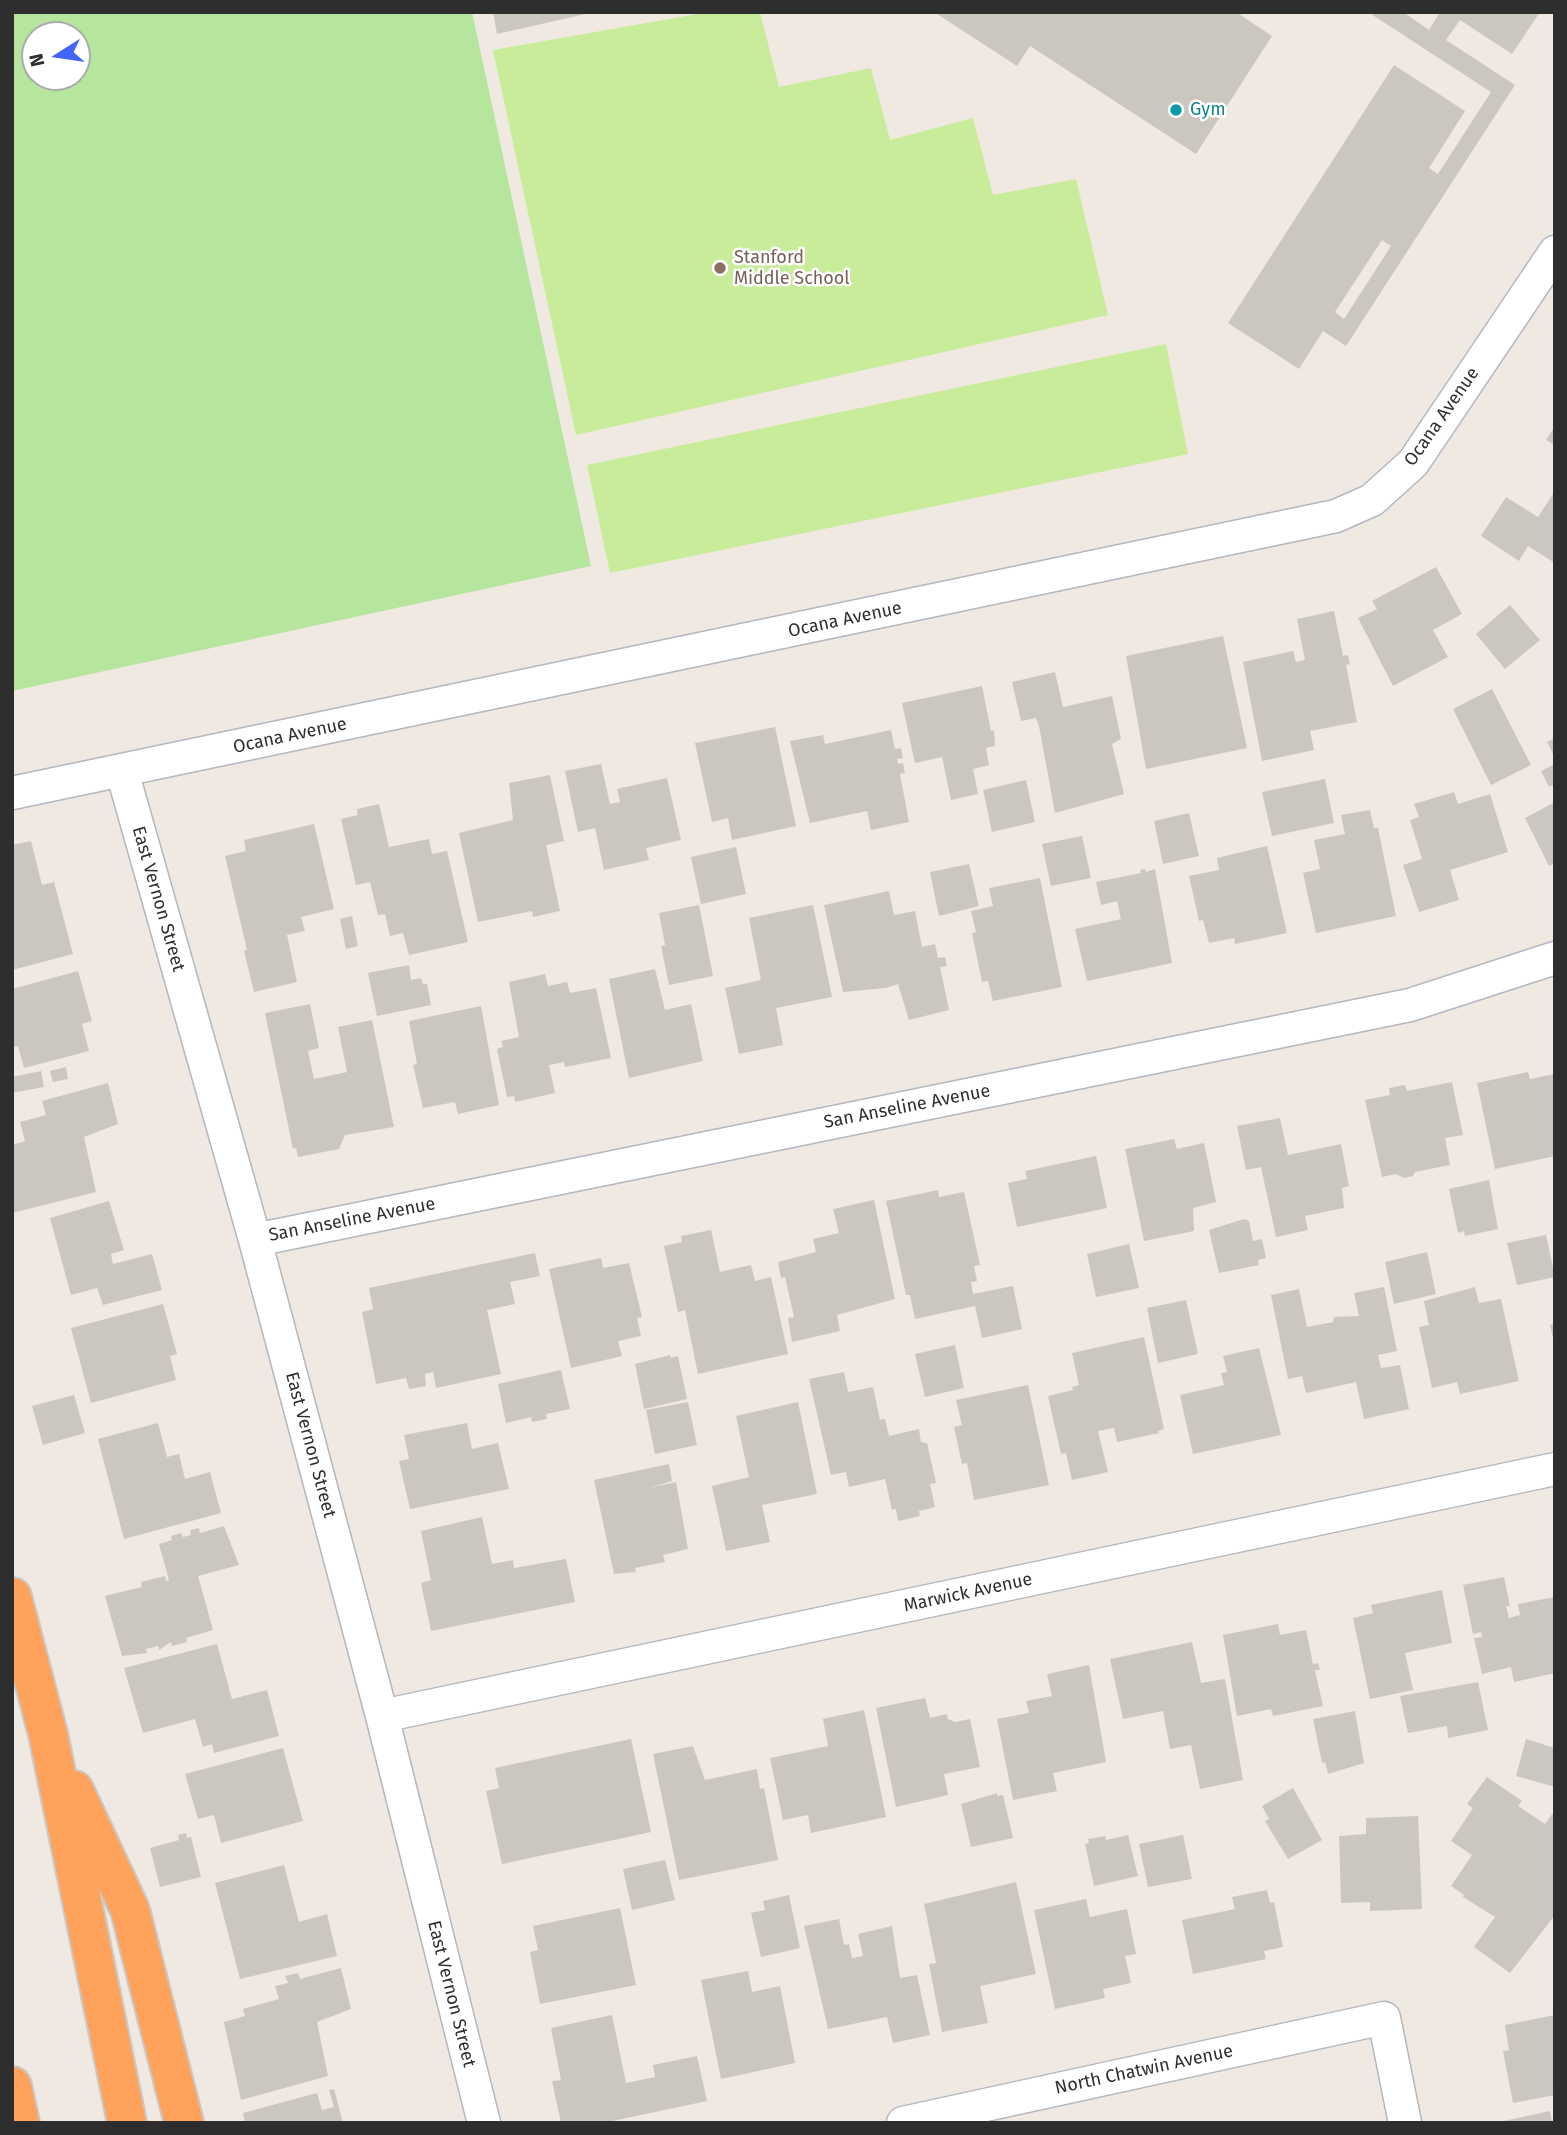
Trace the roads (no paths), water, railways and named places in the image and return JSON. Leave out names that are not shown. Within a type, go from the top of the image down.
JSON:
[{"type":"highway","points":[[12,1597],[48,1734],[127,2123]]},
{"type":"highway","points":[[48,1734],[130,1910],[184,2123]]},
{"type":"highway","points":[[12,2085],[20,2123]]},
{"type":"street","name":"Ocana Avenue","points":[[12,793],[1336,516],[1373,500],[1413,463],[1555,253]]},
{"type":"street","name":"East Vernon Street","points":[[122,771],[255,1240],[382,1716],[484,2123]]},
{"type":"street","name":"San Anseline Avenue","points":[[255,1240],[1410,1006],[1555,958]]},
{"type":"street","name":"Marwick Avenue","points":[[382,1716],[1555,1469]]},
{"type":"street","name":"North Chatwin Avenue","points":[[903,2123],[1384,2018],[1405,2123]]},
{"type":"place","name":"Gym","points":[[1176,110]]},
{"type":"place","name":"Stanford Middle School","points":[[720,268]]}]
